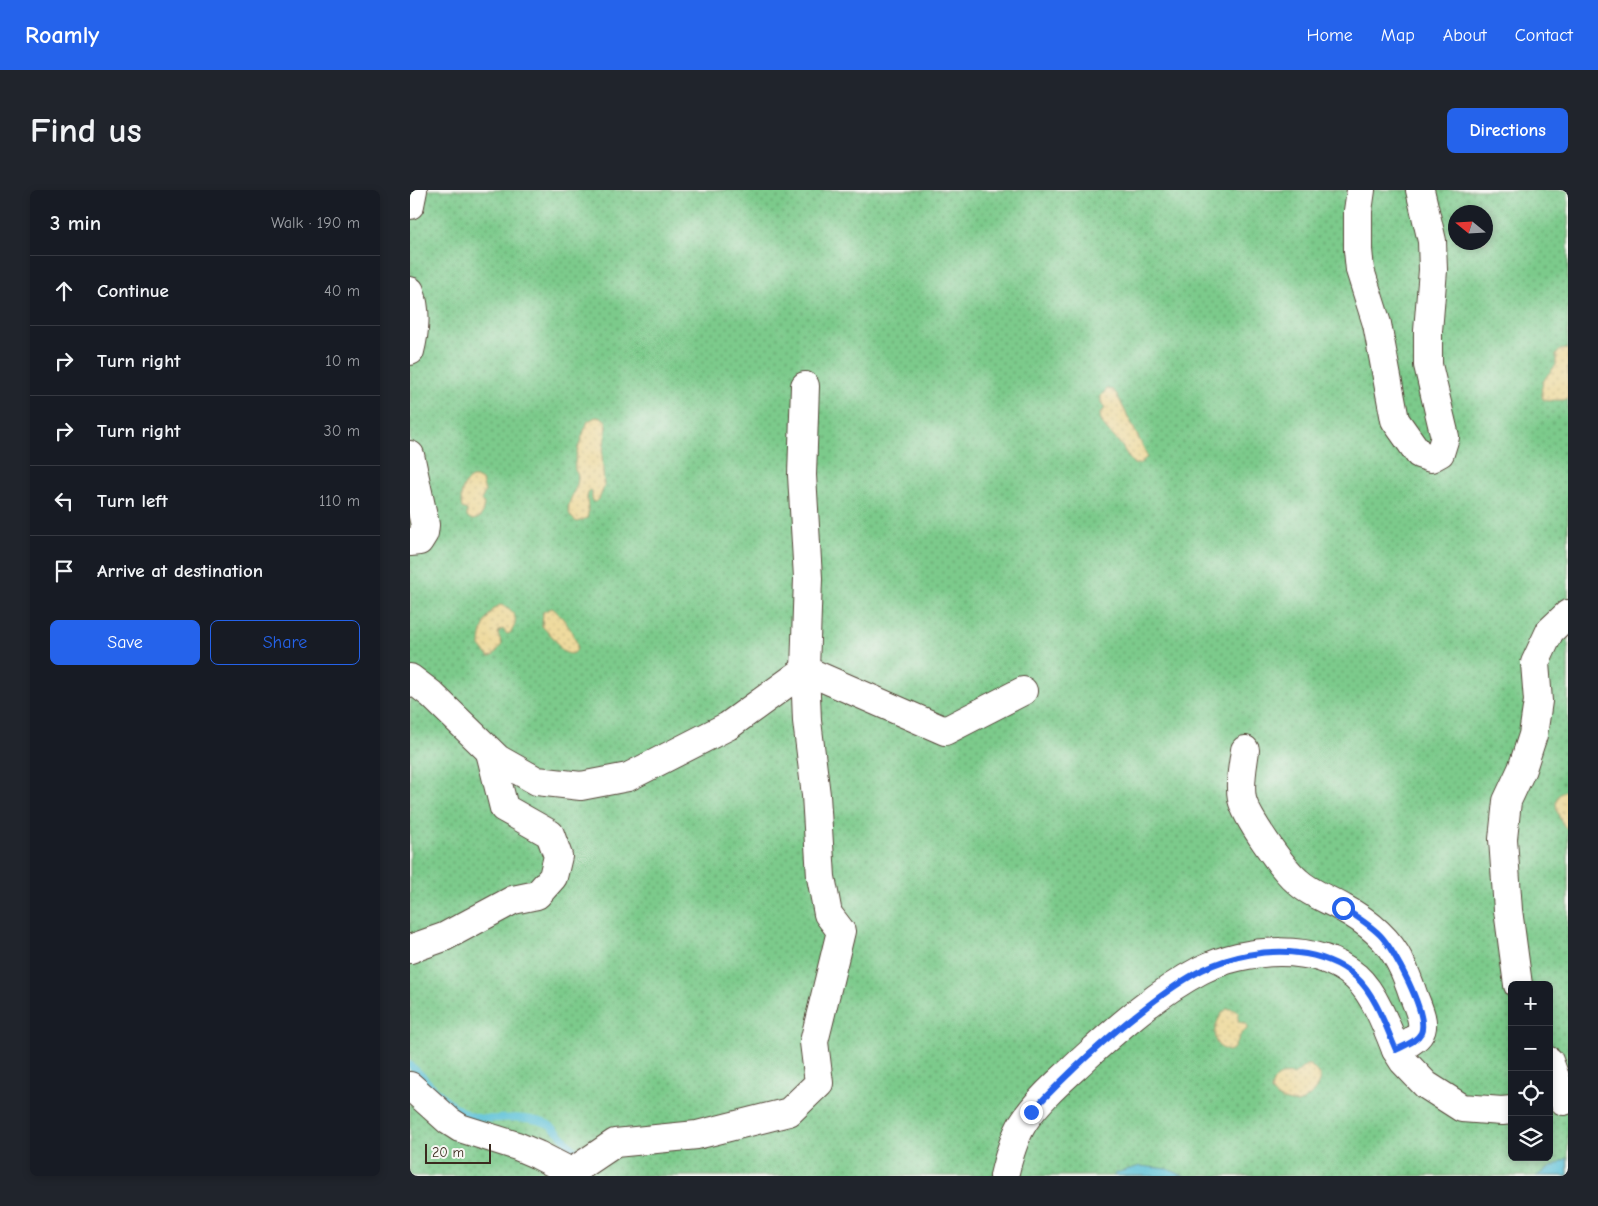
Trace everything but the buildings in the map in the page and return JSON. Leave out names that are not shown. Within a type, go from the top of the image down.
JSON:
[{"type":"lane","points":[[410,205],[413,190]]},
{"type":"lane","points":[[1361,190],[1358,211],[1360,270],[1377,324],[1395,420],[1419,454],[1431,458],[1440,453],[1445,436],[1428,365],[1428,331],[1433,270],[1432,241],[1420,190]]},
{"type":"lane","points":[[410,291],[413,300],[415,329],[410,352]]},
{"type":"lane","points":[[410,1086],[448,1121],[460,1128],[517,1146],[538,1155],[572,1175],[575,1170],[615,1143],[697,1135],[790,1112],[819,1083],[814,1042],[841,931],[828,914],[821,877],[816,795],[807,721],[808,578],[802,475],[806,386]]},
{"type":"lane","points":[[410,456],[425,525],[424,533],[419,541],[410,542]]},
{"type":"lane","points":[[1517,981],[1508,910],[1503,839],[1507,801],[1522,769],[1533,735],[1538,701],[1535,663],[1550,631],[1568,614]]},
{"type":"lane","points":[[806,670],[945,731],[1023,691]]},
{"type":"lane","points":[[410,678],[431,694],[498,759],[537,781],[581,786],[628,777],[728,726],[806,670]]},
{"type":"lane","points":[[1245,750],[1241,789],[1245,808],[1278,857],[1297,882],[1343,908],[1375,931],[1392,949],[1400,962],[1423,1024],[1415,1040],[1396,1050]]},
{"type":"lane","points":[[410,949],[444,937],[513,900],[537,895],[553,877],[558,856],[550,834],[504,808],[490,752]]},
{"type":"lane","points":[[1004,1176],[1022,1124],[1031,1112],[1073,1069],[1110,1034],[1166,992],[1202,970],[1232,959],[1260,953],[1289,952],[1315,956],[1347,970],[1358,978],[1375,1003],[1396,1050],[1404,1062],[1426,1085],[1462,1108],[1508,1110]]},
{"type":"lane","points":[[1552,1071],[1560,1102]]},
{"type":"green space","points":[[410,190],[1568,190],[1568,1176],[410,1176]]},
{"type":"sand","points":[[1568,349],[1568,399],[1548,401],[1543,399],[1543,384],[1556,365],[1556,355],[1560,350]]},
{"type":"sand","points":[[1107,389],[1113,390],[1117,395],[1145,451],[1147,457],[1139,464],[1134,464],[1106,428],[1100,417],[1100,413],[1105,409],[1101,402],[1101,396]]},
{"type":"sand","points":[[596,417],[606,421],[607,427],[602,456],[604,487],[596,502],[592,501],[592,491],[590,490],[587,497],[587,518],[577,522],[571,517],[569,512],[570,500],[578,476],[575,470],[576,459],[588,421]]},
{"type":"sand","points":[[472,478],[482,480],[485,492],[481,500],[484,504],[482,514],[479,518],[473,520],[467,517],[467,510],[462,508],[461,500],[463,487]]},
{"type":"sand","points":[[500,605],[512,612],[515,624],[510,633],[507,634],[503,629],[499,631],[498,634],[502,644],[493,656],[489,657],[480,646],[481,635],[485,622],[491,612]]},
{"type":"sand","points":[[552,608],[564,620],[574,637],[577,647],[573,653],[566,653],[562,650],[542,626],[543,612]]},
{"type":"sand","points":[[1567,790],[1568,831],[1558,815],[1556,803],[1557,797]]},
{"type":"sand","points":[[1227,1009],[1232,1009],[1239,1013],[1238,1021],[1247,1026],[1247,1029],[1241,1034],[1233,1049],[1229,1051],[1218,1045],[1215,1036],[1218,1020]]},
{"type":"sand","points":[[1306,1065],[1310,1065],[1320,1077],[1317,1086],[1309,1097],[1297,1103],[1283,1100],[1273,1094],[1271,1091],[1272,1086],[1278,1077],[1294,1075]]},
{"type":"water","points":[[1567,1158],[1568,1176],[1536,1176]]},
{"type":"water","points":[[1140,1166],[1168,1169],[1184,1176],[1113,1176],[1116,1173]]},
{"type":"waterway","points":[[410,1065],[446,1100],[463,1112],[481,1118],[520,1118],[543,1122],[555,1129],[578,1154]]},
{"type":"route","points":[[1031,1112],[1110,1034],[1166,992],[1202,970],[1232,959],[1260,953],[1289,952],[1307,954],[1324,959],[1347,970],[1358,978],[1375,1003],[1396,1050],[1415,1040],[1423,1024],[1400,962],[1381,936],[1343,908]]}]
